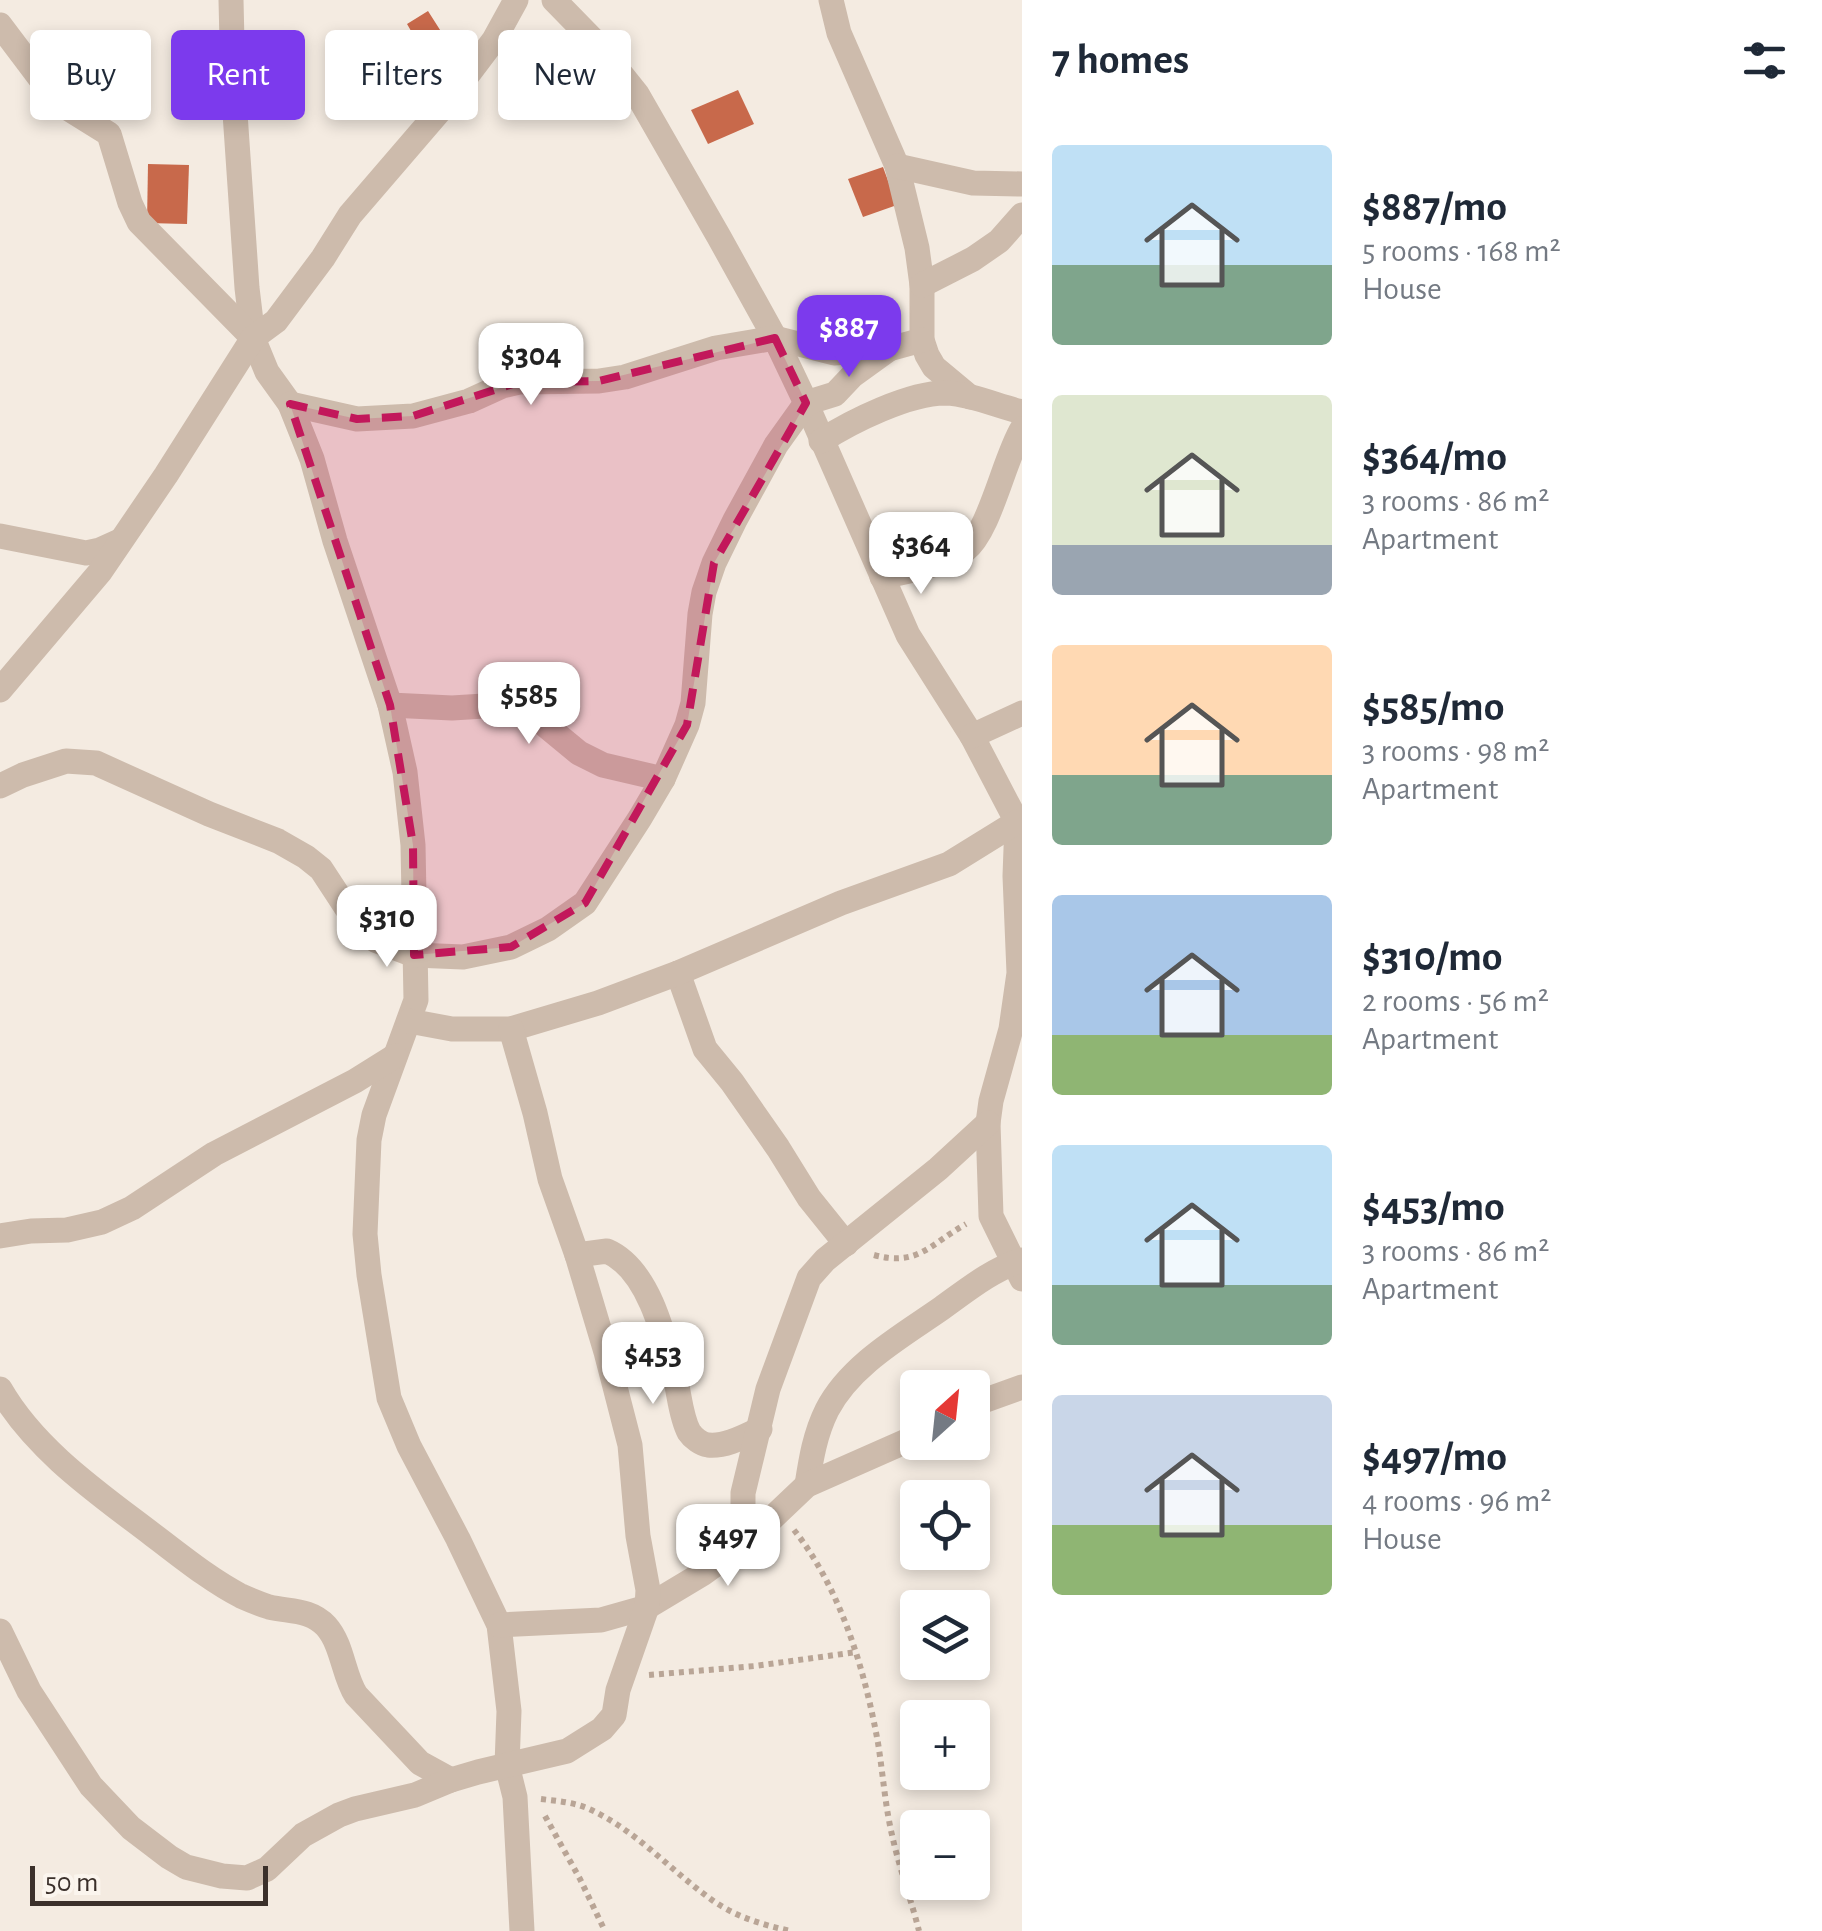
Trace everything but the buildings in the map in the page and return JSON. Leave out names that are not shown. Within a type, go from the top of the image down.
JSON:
[{"type":"street","points":[[232,0],[233,84],[253,338],[266,372],[290,404],[312,458],[352,596],[390,705],[405,772],[413,845],[416,1000],[374,1114],[367,1167],[365,1234],[389,1398],[499,1625],[509,1711],[508,1765],[515,1797],[522,1931]]},
{"type":"street","points":[[0,690],[100,572],[253,338],[276,322],[350,216],[448,101],[494,40],[516,0]]},
{"type":"street","points":[[554,0],[597,44],[636,94],[775,338],[908,634],[972,736],[1019,822],[1015,876],[1019,973],[1011,1030],[988,1123],[991,1216],[1019,1267],[977,1283],[856,1373],[828,1408],[814,1444],[807,1485]]},
{"type":"street","points":[[831,0],[839,33],[897,166],[917,248],[922,340],[934,366],[970,397]]},
{"type":"street","points":[[0,24],[54,97],[109,134],[130,203],[140,222],[253,338]]},
{"type":"street","points":[[897,166],[973,184],[1022,184]]},
{"type":"street","points":[[922,285],[999,241],[1022,215]]},
{"type":"street","points":[[290,404],[357,419],[412,416],[469,401],[518,382],[600,382],[716,348],[775,338],[834,353],[889,349],[922,340]]},
{"type":"street","points":[[0,786],[66,761],[96,762],[278,841],[306,857],[321,869],[357,924],[375,940],[414,955],[463,957],[511,947],[548,929],[585,902],[663,779],[693,703],[704,592],[714,563],[776,445],[806,403],[834,394],[889,349]]},
{"type":"street","points":[[822,441],[846,425],[914,399],[944,393],[1022,412]]},
{"type":"street","points":[[882,577],[951,558],[971,544],[984,523],[1022,428]]},
{"type":"street","points":[[0,536],[86,553],[120,540]]},
{"type":"street","points":[[390,705],[515,710],[538,720],[579,753],[603,765],[663,779]]},
{"type":"street","points":[[972,736],[1022,713]]},
{"type":"street","points":[[409,1021],[452,1029],[511,1030],[598,1003],[841,903],[948,864],[1019,822]]},
{"type":"street","points":[[678,973],[705,1049],[732,1082],[809,1198],[846,1244]]},
{"type":"street","points":[[0,1632],[29,1691],[91,1786],[130,1828],[169,1857],[199,1871],[238,1878],[267,1870],[304,1835],[354,1809],[415,1796],[451,1780],[567,1751],[602,1729],[614,1714],[648,1607],[630,1446],[577,1255],[550,1179],[511,1030]]},
{"type":"street","points":[[0,1236],[30,1230],[67,1230],[102,1222],[132,1208],[214,1154],[355,1081],[394,1056]]},
{"type":"street","points":[[749,1540],[743,1492],[768,1389],[809,1278],[825,1260],[938,1169],[988,1123]]},
{"type":"street","points":[[577,1255],[608,1251],[626,1263],[638,1278],[666,1342],[691,1435],[704,1445],[721,1444],[760,1429]]},
{"type":"street","points":[[990,1398],[1022,1386]]},
{"type":"street","points":[[0,1389],[12,1409],[55,1455],[101,1496],[220,1584],[270,1607],[299,1611],[322,1622],[332,1636],[356,1696],[420,1763],[451,1780]]},
{"type":"street","points":[[499,1625],[601,1620],[648,1607],[749,1540],[807,1485],[900,1444]]},
{"type":"path","points":[[846,1244],[875,1256],[904,1260],[922,1253],[964,1225],[991,1216]]},
{"type":"path","points":[[779,1510],[806,1545],[857,1652],[878,1741],[892,1835],[920,1931]]},
{"type":"path","points":[[623,1676],[857,1652]]},
{"type":"path","points":[[604,1931],[534,1798],[570,1803],[597,1814],[630,1834],[714,1901],[765,1926],[791,1931]]},
{"type":"highlighted area","points":[[775,338],[806,403],[714,563],[687,725],[585,903],[511,947],[414,955],[413,845],[390,705],[290,404],[357,419],[413,416],[519,382],[599,381]]}]
